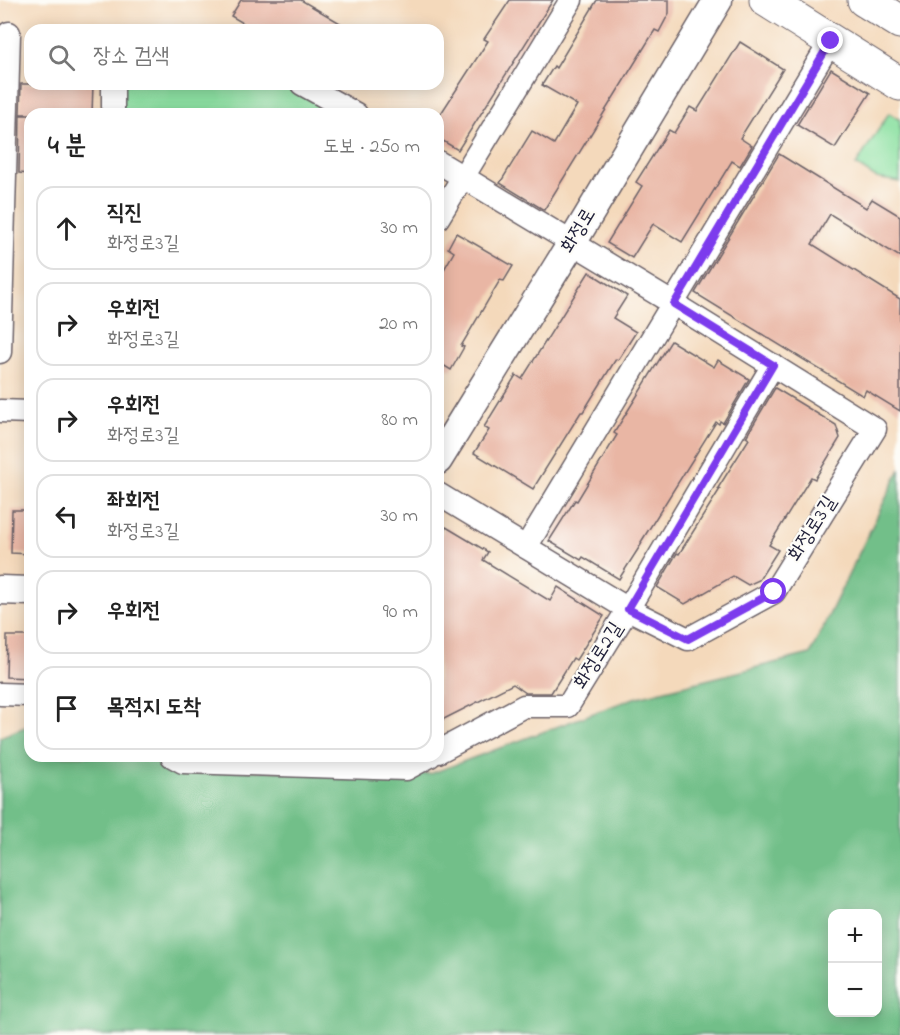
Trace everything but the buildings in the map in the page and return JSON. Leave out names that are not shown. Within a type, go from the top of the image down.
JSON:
[{"type":"main road","points":[[766,0],[900,84]]},
{"type":"main road","points":[[864,0],[900,22]]},
{"type":"street","points":[[444,208],[571,0]]},
{"type":"street","name":"화정로","points":[[444,450],[718,0]]},
{"type":"street","points":[[0,352],[13,33]]},
{"type":"street","points":[[526,547],[831,41]]},
{"type":"street","points":[[112,108],[113,90]]},
{"type":"street","points":[[311,90],[338,108]]},
{"type":"street","name":"화정로3길","points":[[444,166],[674,304],[875,429],[774,592],[688,639],[628,609],[444,498]]},
{"type":"street","points":[[628,609],[773,365]]},
{"type":"street","points":[[0,411],[24,412]]},
{"type":"street","points":[[0,590],[24,591]]},
{"type":"street","name":"화정로2길","points":[[444,749],[524,706],[568,706],[628,609]]},
{"type":"street","points":[[0,694],[24,695]]},
{"type":"street","points":[[183,762],[406,769],[419,762]]},
{"type":"green space","points":[[117,90],[302,90],[326,103],[323,108],[117,108]]},
{"type":"green space","points":[[889,113],[900,120],[900,182],[876,178],[856,165]]},
{"type":"green space","points":[[900,469],[900,1035],[0,1035],[0,737],[24,727],[24,762],[164,762],[177,769],[430,774],[634,698],[810,654]]},
{"type":"route","points":[[774,592],[688,639],[628,609],[773,365],[674,304],[831,41]]}]
